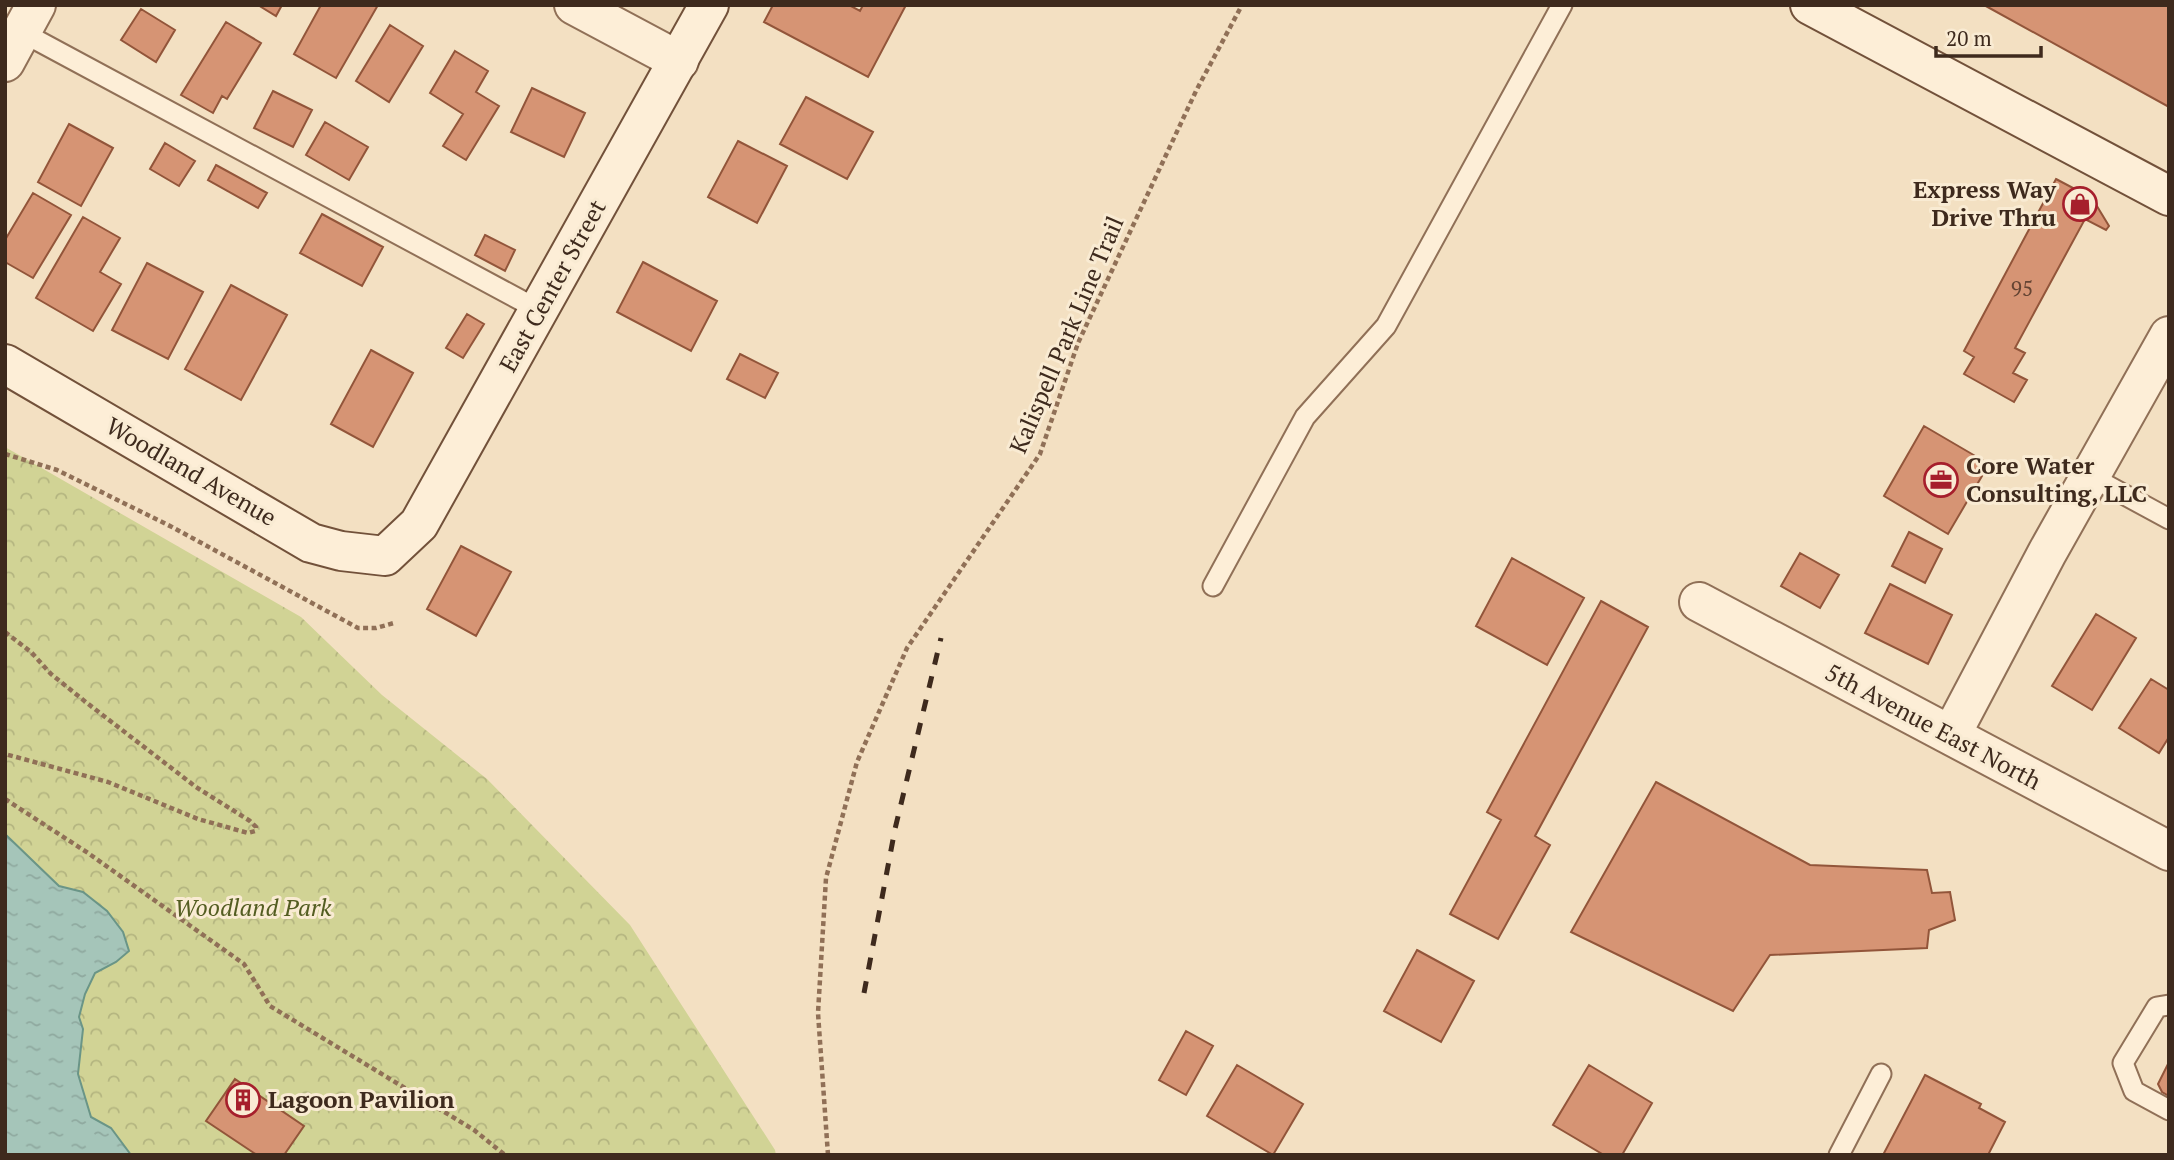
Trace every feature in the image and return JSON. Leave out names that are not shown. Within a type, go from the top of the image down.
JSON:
[{"type":"street","points":[[575,5],[679,61]]},
{"type":"street","name":"East Center Street","points":[[385,556],[419,524],[709,5]]},
{"type":"street","points":[[1810,5],[1849,14],[2169,196]]},
{"type":"street","points":[[1951,735],[2090,476],[2169,336]]},
{"type":"street","name":"Woodland Avenue","points":[[5,365],[311,543],[341,551],[385,556]]},
{"type":"street","name":"5th Avenue East North","points":[[1699,602],[2169,851]]},
{"type":"lane","points":[[1213,586],[1305,417],[1386,326],[1562,5]]},
{"type":"lane","points":[[17,31],[540,310]]},
{"type":"lane","points":[[2090,476],[2169,519]]},
{"type":"lane","points":[[2169,1005],[2157,1007],[2123,1063],[2134,1091],[2169,1110]]},
{"type":"lane","points":[[1839,1155],[1881,1074]]},
{"type":"path","name":"Kalispell Park Line Trail","points":[[828,1155],[818,1013],[826,878],[857,762],[907,648],[1040,454],[1078,343],[1196,91],[1242,5]]},
{"type":"path","points":[[5,454],[57,470],[172,527],[358,628],[376,628],[394,623]]},
{"type":"path","points":[[5,632],[87,703],[196,787],[250,821],[256,827],[255,831],[248,833],[198,819],[108,782],[5,754]]},
{"type":"path","points":[[5,799],[88,853],[244,964],[270,1006],[474,1130],[505,1155]]},
{"type":"green space","name":"Woodland Park","points":[[5,447],[301,617],[382,695],[487,779],[630,925],[776,1155],[5,1155]]},
{"type":"water","points":[[5,834],[59,886],[83,892],[107,911],[123,932],[129,951],[116,962],[95,973],[85,994],[79,1017],[83,1029],[78,1074],[91,1117],[111,1128],[131,1155],[5,1155]]},
{"type":"building","points":[[258,5],[282,5],[276,16]]},
{"type":"building","points":[[321,5],[378,5],[336,78],[294,54]]},
{"type":"building","points":[[773,5],[849,5],[860,11],[863,5],[906,5],[868,77],[764,22]]},
{"type":"building","points":[[1984,5],[2169,5],[2169,107]]},
{"type":"building","points":[[141,9],[175,30],[156,62],[121,40]]},
{"type":"building","points":[[226,22],[261,43],[227,99],[222,96],[213,113],[181,95]]},
{"type":"building","points":[[390,25],[423,46],[389,102],[356,81]]},
{"type":"building","points":[[455,51],[488,71],[476,92],[499,106],[466,160],[443,146],[463,114],[430,93]]},
{"type":"building","points":[[532,88],[585,113],[564,157],[511,132]]},
{"type":"building","points":[[273,91],[312,110],[293,147],[254,128]]},
{"type":"building","points":[[806,97],[873,132],[847,179],[780,144]]},
{"type":"building","points":[[325,122],[368,147],[349,180],[306,155]]},
{"type":"building","points":[[69,124],[113,148],[81,206],[38,182]]},
{"type":"building","points":[[738,141],[787,166],[757,223],[708,197]]},
{"type":"building","points":[[165,143],[195,161],[179,186],[150,169]]},
{"type":"building","points":[[216,165],[267,193],[258,208],[208,180]]},
{"type":"building","points":[[2056,179],[2092,198],[2109,226],[2106,230],[2085,219],[2015,348],[2025,353],[2013,373],[2027,380],[2014,402],[1964,374],[1974,357],[1964,351]]},
{"type":"building","points":[[33,193],[71,215],[33,278],[5,262],[5,240]]},
{"type":"building","points":[[322,214],[383,247],[362,286],[300,253]]},
{"type":"building","points":[[83,217],[120,238],[100,272],[121,284],[93,331],[36,298]]},
{"type":"building","points":[[485,235],[515,250],[505,271],[475,255]]},
{"type":"building","points":[[643,262],[717,301],[691,351],[617,312]]},
{"type":"building","points":[[147,263],[203,292],[168,359],[112,330]]},
{"type":"building","points":[[231,285],[287,315],[241,400],[185,369]]},
{"type":"building","points":[[467,314],[484,324],[463,358],[446,348]]},
{"type":"building","points":[[371,350],[413,373],[373,447],[331,424]]},
{"type":"building","points":[[740,354],[778,373],[765,398],[727,379]]},
{"type":"building","points":[[1924,426],[1989,464],[1948,534],[1884,496]]},
{"type":"building","points":[[1909,532],[1942,549],[1925,583],[1892,566]]},
{"type":"building","points":[[461,546],[511,572],[476,636],[427,609]]},
{"type":"building","points":[[1800,553],[1839,575],[1820,608],[1781,586]]},
{"type":"building","points":[[1512,558],[1584,598],[1547,665],[1476,626]]},
{"type":"building","points":[[1890,584],[1952,615],[1928,664],[1865,633]]},
{"type":"building","points":[[1601,601],[1648,627],[1535,836],[1550,845],[1498,939],[1450,914],[1501,820],[1487,812]]},
{"type":"building","points":[[2096,614],[2136,638],[2092,710],[2052,686]]},
{"type":"building","points":[[2151,679],[2169,690],[2169,737],[2159,753],[2119,728]]},
{"type":"building","points":[[1656,782],[1810,865],[1927,870],[1932,893],[1950,892],[1955,920],[1929,930],[1927,948],[1770,955],[1733,1011],[1571,932]]},
{"type":"building","points":[[1417,950],[1474,981],[1441,1042],[1384,1011]]},
{"type":"building","points":[[1186,1031],[1213,1046],[1186,1095],[1159,1080]]},
{"type":"building","points":[[2169,1062],[2169,1096],[2162,1092],[2158,1084]]},
{"type":"building","points":[[1237,1065],[1303,1104],[1273,1155],[1207,1116]]},
{"type":"building","points":[[1589,1065],[1652,1103],[1622,1155],[1604,1155],[1553,1125]]},
{"type":"building","points":[[1925,1075],[1981,1104],[1979,1108],[2005,1122],[1988,1155],[1883,1155]]},
{"type":"building","name":"Lagoon Pavilion","points":[[235,1079],[304,1126],[284,1155],[257,1155],[206,1121]]},
{"type":"railway","points":[[864,993],[895,829],[941,638]]},
{"type":"place","name":"Express Way Drive Thru","points":[[2080,204]]},
{"type":"place","name":"Core Water Consulting, LLC","points":[[1941,480]]},
{"type":"place","name":"Lagoon Pavilion","points":[[243,1100]]}]
